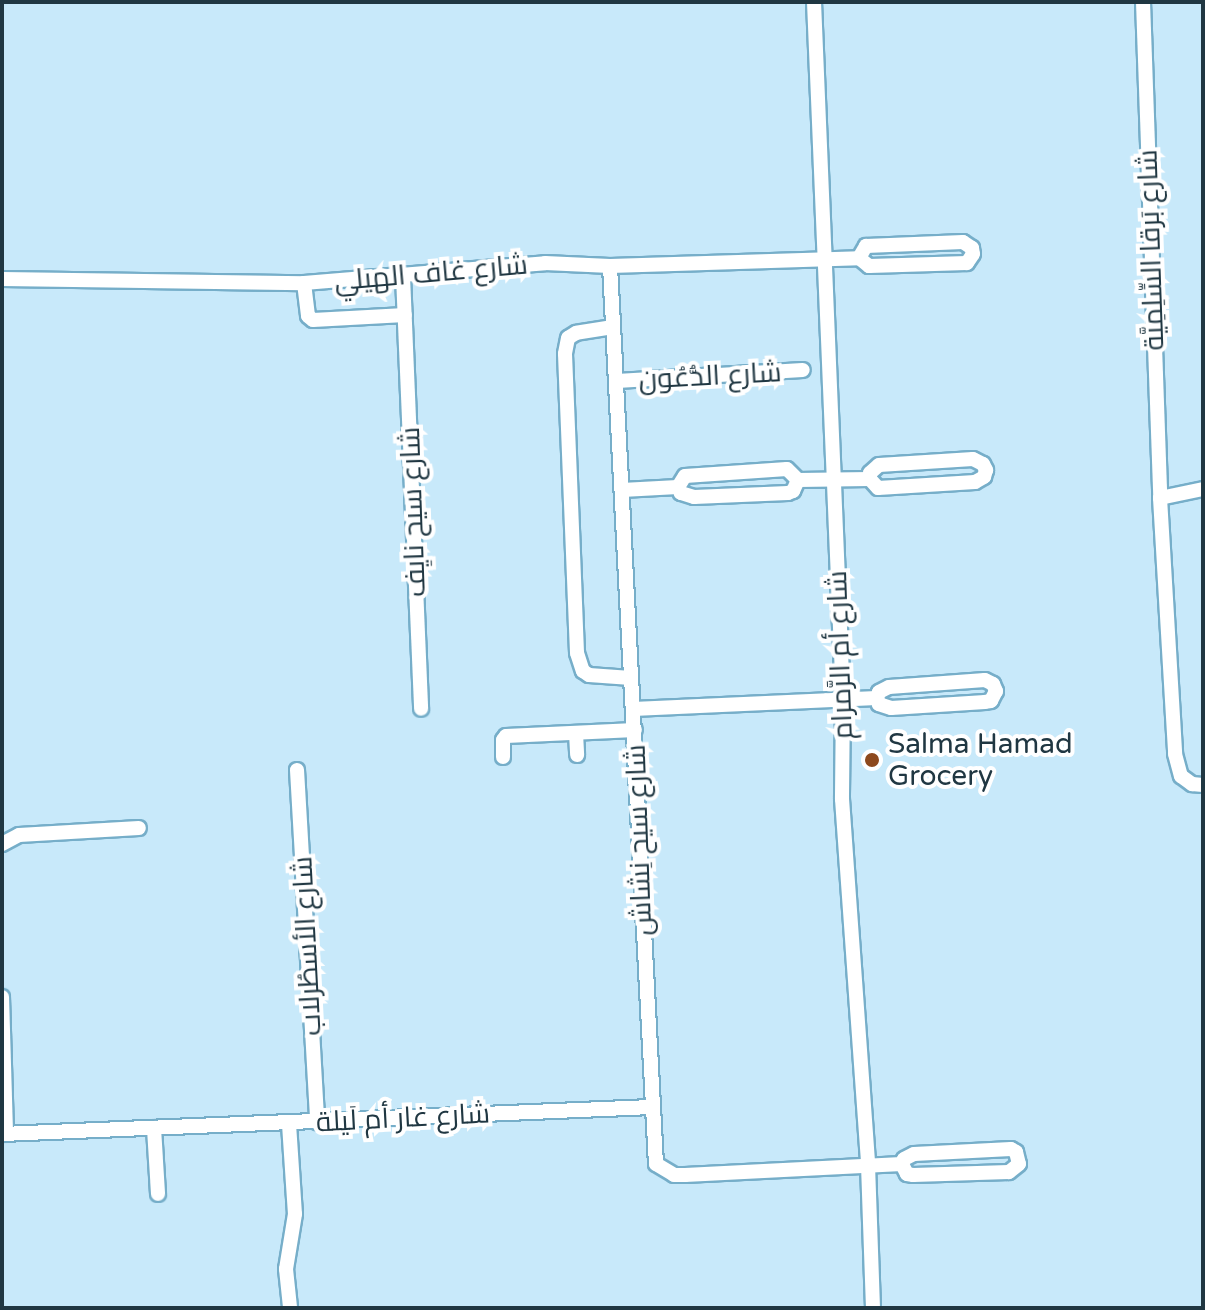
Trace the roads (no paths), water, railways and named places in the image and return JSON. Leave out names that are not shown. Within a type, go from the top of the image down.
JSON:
[{"type":"street","name":"شارع أم الرَّمرام","points":[[814,2],[843,699],[842,799],[868,1165],[873,1308]]},
{"type":"street","name":"شارع بَرقا السِّلِمِيَّة","points":[[1143,2],[1160,498],[1176,767],[1192,784],[1203,785]]},
{"type":"street","name":"شارع غاف الهيلي","points":[[2,279],[304,283],[545,263],[610,266],[859,258],[869,266],[961,264],[971,259],[973,254],[968,244],[949,243],[866,246],[859,258]]},
{"type":"street","name":"شارع سيح نِشاش","points":[[610,266],[656,1164],[674,1175],[902,1164],[914,1154],[1004,1149],[1011,1149],[1019,1158],[1019,1164],[1009,1172],[913,1175],[907,1174],[902,1164]]},
{"type":"street","name":"شارع سيح نايِف","points":[[403,276],[421,709]]},
{"type":"street","points":[[304,283],[307,310],[313,320],[405,315]]},
{"type":"street","points":[[613,327],[576,333],[568,338],[565,354],[577,653],[583,671],[589,675],[631,678]]},
{"type":"street","name":"شارع الدُّعُون","points":[[617,381],[803,370]]},
{"type":"street","points":[[678,487],[685,476],[787,469],[798,480],[870,479],[878,488],[975,482],[984,477],[986,470],[983,464],[973,459],[879,465],[870,473],[870,479]]},
{"type":"street","points":[[678,487],[681,493],[694,497],[788,493],[793,491],[798,480]]},
{"type":"street","points":[[622,490],[678,487]]},
{"type":"street","points":[[1160,498],[1203,489]]},
{"type":"street","points":[[985,680],[993,684],[996,691],[995,697],[985,702],[891,708],[879,704],[877,698],[879,692],[889,687],[985,680]]},
{"type":"street","points":[[633,709],[877,698]]},
{"type":"street","points":[[503,757],[506,736],[635,730]]},
{"type":"street","points":[[576,733],[577,755]]},
{"type":"street","name":"شارع الأسطُرلاب","points":[[297,770],[317,1122]]},
{"type":"street","points":[[2,844],[19,835],[139,828]]},
{"type":"street","points":[[2,997],[4,1134]]},
{"type":"street","name":"شارع غار أم لَيلة","points":[[4,1134],[651,1107]]},
{"type":"street","points":[[289,1124],[295,1214],[286,1269],[290,1308]]},
{"type":"street","points":[[154,1128],[158,1194]]},
{"type":"place","name":"Salma Hamad Grocery","points":[[872,760]]}]
